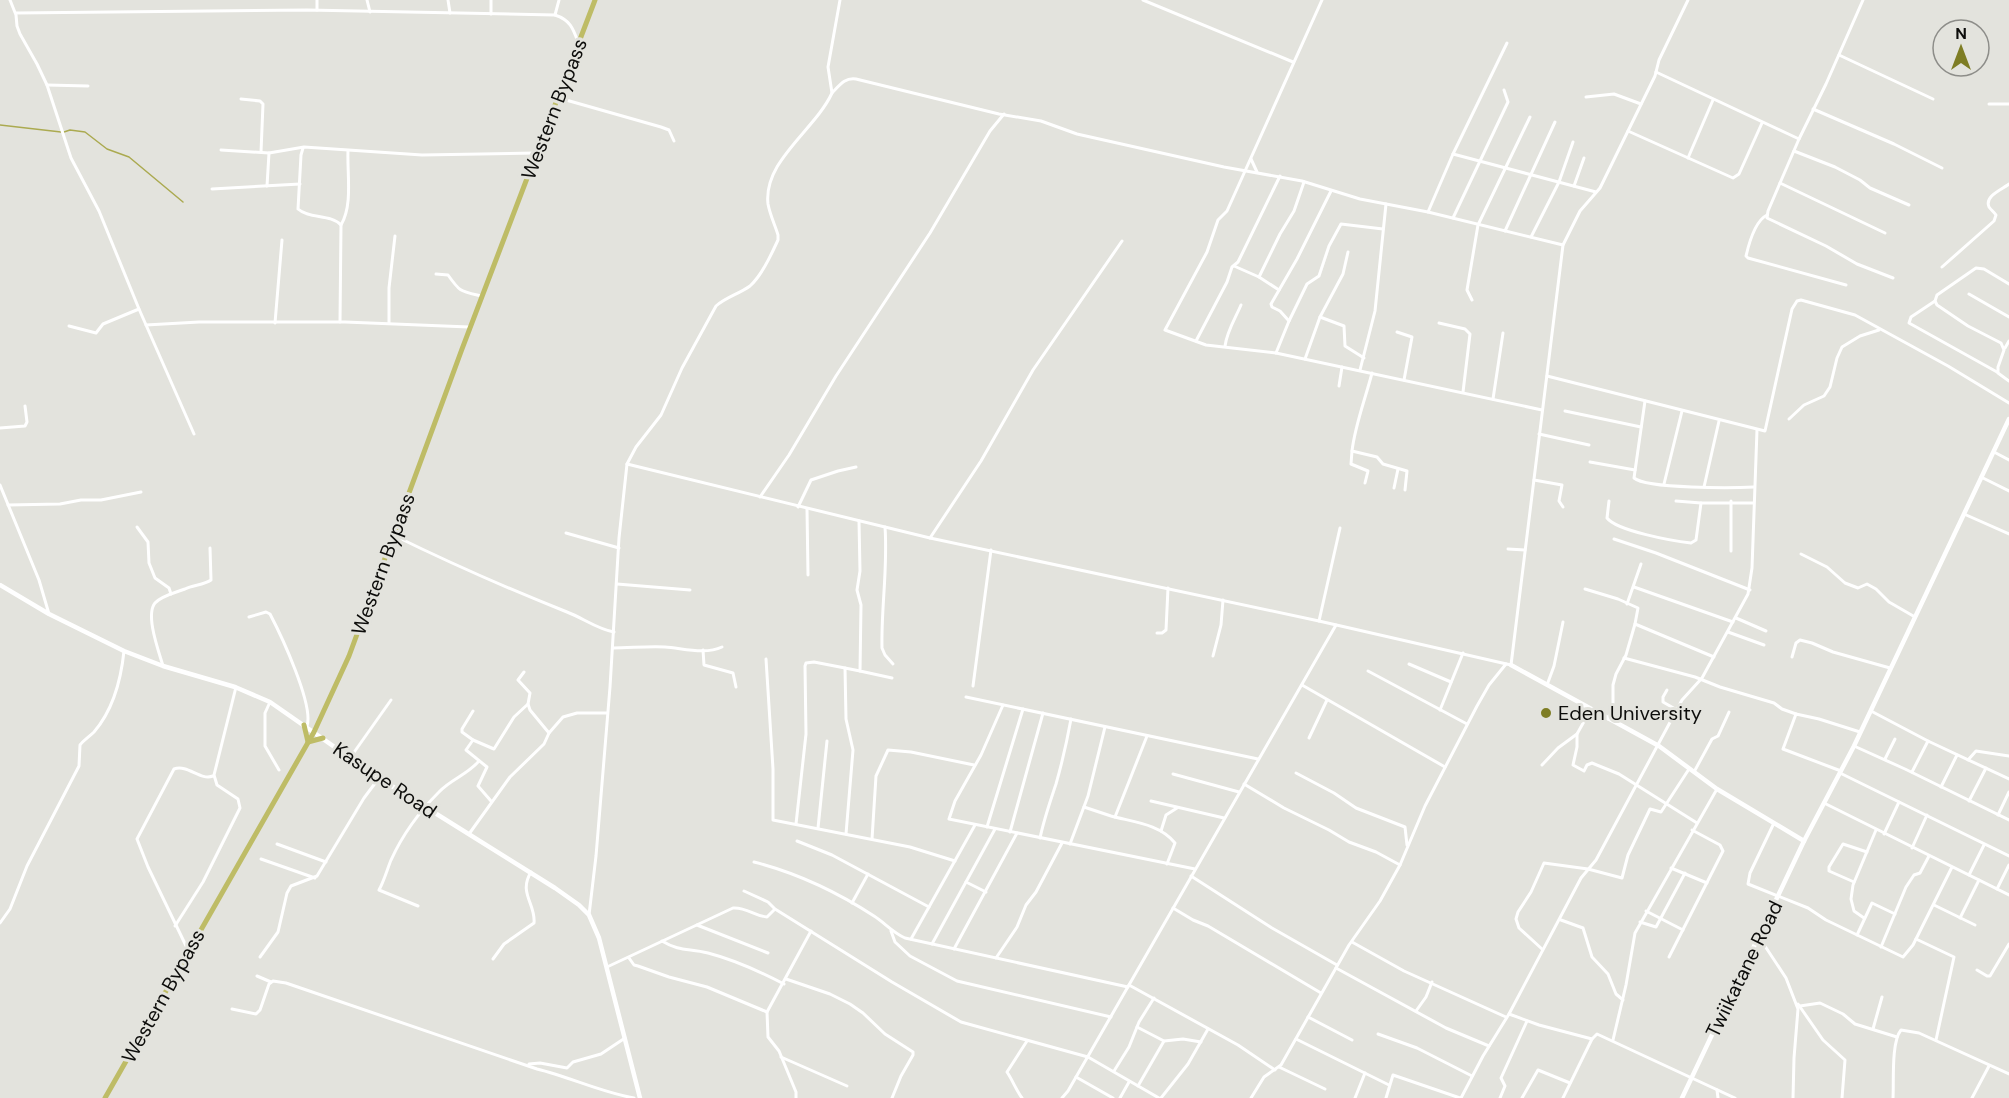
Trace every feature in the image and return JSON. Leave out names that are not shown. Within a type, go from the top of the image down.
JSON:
[{"type":"main road","name":"Western Bypass","points":[[105,1098],[314,732],[349,656],[596,0]]},
{"type":"main road","points":[[318,722],[317,728],[323,738],[308,742],[306,726],[318,722]]},
{"type":"street","points":[[10,0],[16,13],[20,34],[47,86],[71,158],[99,211],[138,309],[194,434]]},
{"type":"street","points":[[317,0],[317,10]]},
{"type":"street","points":[[367,0],[369,12]]},
{"type":"street","points":[[448,0],[450,13]]},
{"type":"street","points":[[491,0],[491,14]]},
{"type":"street","points":[[555,15],[559,0]]},
{"type":"street","points":[[832,93],[828,67],[840,0]]},
{"type":"street","points":[[1143,0],[1293,62]]},
{"type":"street","points":[[1322,0],[1227,211],[1218,220],[1207,252],[1164,328],[1166,331],[1206,345],[1276,353],[1542,410]]},
{"type":"street","points":[[1251,1098],[1264,1077],[1278,1068],[1352,942],[1380,901],[1400,865],[1425,806],[1467,725],[1490,685],[1508,664],[1525,550],[1563,245],[1580,211],[1597,193],[1641,104],[1688,0]]},
{"type":"street","points":[[1846,285],[1746,256],[1753,235],[1763,216],[1767,215],[1863,0]]},
{"type":"street","points":[[16,13],[317,10],[555,15],[565,18],[571,25],[579,44]]},
{"type":"street","points":[[1428,212],[1453,154],[1507,43]]},
{"type":"street","points":[[1839,55],[1933,99]]},
{"type":"street","points":[[1656,72],[1799,139]]},
{"type":"street","points":[[589,915],[627,464],[636,447],[667,405],[682,368],[717,306],[725,298],[749,286],[759,275],[774,249],[778,235],[768,204],[770,183],[776,167],[816,119],[832,93],[850,78],[1041,121],[1077,134],[1224,167],[1280,176],[1360,199],[1428,212],[1563,245]]},
{"type":"street","points":[[47,86],[88,86]]},
{"type":"street","points":[[1454,218],[1508,102],[1504,90]]},
{"type":"street","points":[[1586,97],[1614,94],[1641,104]]},
{"type":"street","points":[[241,99],[260,101],[263,104],[261,152]]},
{"type":"street","points":[[559,99],[661,127],[669,130],[674,141]]},
{"type":"street","points":[[1688,158],[1713,99]]},
{"type":"street","points":[[1989,104],[2009,104]]},
{"type":"street","points":[[1813,108],[1942,168]]},
{"type":"street","points":[[760,498],[836,376],[930,233],[990,131],[1004,114]]},
{"type":"street","points":[[1472,300],[1467,290],[1478,225],[1530,117]]},
{"type":"street","points":[[1505,231],[1555,122]]},
{"type":"street","points":[[1628,131],[1728,177],[1736,176],[1762,122]]},
{"type":"street","points":[[1530,237],[1559,182],[1573,142]]},
{"type":"street","points":[[221,150],[269,153],[304,147],[422,155],[538,153]]},
{"type":"street","points":[[304,147],[301,155],[298,207],[300,212],[337,221],[341,225]]},
{"type":"street","points":[[340,322],[341,225],[345,218],[347,201],[348,151]]},
{"type":"street","points":[[1794,151],[1835,167],[1870,188],[1909,205]]},
{"type":"street","points":[[267,186],[269,153]]},
{"type":"street","points":[[1453,154],[1597,193]]},
{"type":"street","points":[[1251,158],[1258,173]]},
{"type":"street","points":[[1574,186],[1584,158]]},
{"type":"street","points":[[1196,341],[1280,176]]},
{"type":"street","points":[[1259,277],[1294,211],[1305,182]]},
{"type":"street","points":[[1780,183],[1885,234]]},
{"type":"street","points":[[212,189],[300,184]]},
{"type":"street","points":[[1942,267],[1994,221],[1996,215],[1989,207],[1988,201],[2009,184]]},
{"type":"street","points":[[1289,321],[1280,310],[1271,306],[1331,191]]},
{"type":"street","points":[[1360,370],[1375,311],[1386,203]]},
{"type":"street","points":[[1767,215],[1770,220],[1826,246],[1857,264],[1893,278]]},
{"type":"street","points":[[1276,353],[1307,284],[1319,276],[1329,246],[1341,224],[1383,229]]},
{"type":"street","points":[[389,323],[389,288],[395,236]]},
{"type":"street","points":[[275,323],[282,240]]},
{"type":"street","points":[[930,538],[981,461],[1033,370],[1122,241]]},
{"type":"street","points":[[1305,359],[1320,317],[1342,274],[1348,252]]},
{"type":"street","points":[[1233,266],[1259,277],[1279,290]]},
{"type":"street","points":[[2009,284],[1983,269],[1976,268],[1937,295],[1935,301],[1911,317],[1909,323],[2009,381]]},
{"type":"street","points":[[436,274],[448,275],[455,287],[483,297]]},
{"type":"street","points":[[1969,294],[2009,317]]},
{"type":"street","points":[[1547,376],[1765,431],[1792,309],[1797,301],[1806,300],[1855,315],[1948,366],[2009,403]]},
{"type":"street","points":[[1935,301],[1937,305],[1968,326],[2001,343],[2004,350]]},
{"type":"street","points":[[1225,346],[1228,330],[1235,321],[1241,305]]},
{"type":"street","points":[[69,326],[96,333],[103,324],[138,309]]},
{"type":"street","points":[[1320,317],[1344,326],[1345,346],[1364,358]]},
{"type":"street","points":[[146,325],[199,322],[340,322],[471,327]]},
{"type":"street","points":[[1439,323],[1465,329],[1470,334],[1463,392]]},
{"type":"street","points":[[1789,418],[1804,405],[1824,396],[1830,387],[1836,358],[1842,347],[1860,336],[1879,330]]},
{"type":"street","points":[[1397,332],[1412,337],[1404,380]]},
{"type":"street","points":[[1493,399],[1503,333]]},
{"type":"street","points":[[1998,373],[1998,367],[2009,341]]},
{"type":"street","points":[[1339,386],[1342,367]]},
{"type":"street","points":[[1365,483],[1368,471],[1351,464],[1355,428],[1372,373]]},
{"type":"street","points":[[1644,401],[1634,478],[1638,482],[1754,487]]},
{"type":"street","points":[[0,428],[25,426],[27,422],[25,406]]},
{"type":"street","points":[[1565,411],[1641,427]]},
{"type":"street","points":[[1664,484],[1682,411]]},
{"type":"street","name":"Twiikatane Road","points":[[1682,1098],[1805,840],[1854,746],[2009,419]]},
{"type":"street","points":[[1704,486],[1720,420]]},
{"type":"street","points":[[1386,1098],[1392,1076],[1395,1076],[1460,1098],[1561,920],[1579,882],[1596,860],[1638,785],[1677,710],[1701,680],[1728,633],[1750,590],[1757,430]]},
{"type":"street","points":[[1539,434],[1588,445]]},
{"type":"street","points":[[1352,451],[1377,457],[1383,464],[1408,472],[1405,490]]},
{"type":"street","points":[[1994,452],[2009,460]]},
{"type":"street","points":[[1590,462],[1635,470]]},
{"type":"street","points":[[627,464],[930,538],[1168,588],[1508,664],[1659,746],[1717,789],[1805,840]]},
{"type":"street","points":[[798,507],[811,480],[856,467]]},
{"type":"street","points":[[1394,488],[1398,469]]},
{"type":"street","points":[[1982,477],[2009,491]]},
{"type":"street","points":[[1534,480],[1562,485],[1559,501],[1563,507]]},
{"type":"street","points":[[0,485],[39,580],[49,614]]},
{"type":"street","points":[[8,505],[101,500],[141,492]]},
{"type":"street","points":[[1609,501],[1607,518],[1610,522],[1636,531],[1691,543],[1696,540],[1701,502]]},
{"type":"street","points":[[1676,501],[1753,503]]},
{"type":"street","points":[[1731,501],[1731,551]]},
{"type":"street","points":[[807,509],[808,575]]},
{"type":"street","points":[[1964,513],[2009,534]]},
{"type":"street","points":[[859,521],[860,571],[857,590],[861,605],[860,671]]},
{"type":"street","points":[[137,527],[148,542],[149,563],[155,578],[169,588],[171,594]]},
{"type":"street","points":[[885,527],[882,648],[893,664]]},
{"type":"street","points":[[1319,621],[1340,528]]},
{"type":"street","points":[[566,533],[619,548]]},
{"type":"street","points":[[393,535],[575,615],[603,630],[614,632]]},
{"type":"street","points":[[1614,539],[1750,590]]},
{"type":"street","points":[[164,666],[154,635],[152,612],[156,602],[171,594],[211,580],[210,548]]},
{"type":"street","points":[[1508,549],[1525,550]]},
{"type":"street","points":[[973,686],[991,550]]},
{"type":"street","points":[[1801,554],[1827,567],[1848,585],[1858,588],[1867,584],[1889,602],[1915,617]]},
{"type":"street","points":[[1627,604],[1641,564]]},
{"type":"street","points":[[617,584],[690,590]]},
{"type":"street","name":"Kasupe Road","points":[[0,585],[49,614],[124,651],[164,666],[236,687],[270,702],[350,758],[532,871],[579,905],[589,915],[599,938],[640,1098]]},
{"type":"street","points":[[1634,586],[1733,622]]},
{"type":"street","points":[[1157,633],[1166,630],[1168,588]]},
{"type":"street","points":[[1585,589],[1638,609],[1624,658],[1615,678],[1613,708],[1608,719]]},
{"type":"street","points":[[1213,656],[1221,625],[1222,600]]},
{"type":"street","points":[[249,617],[266,612],[270,614],[301,689],[309,719],[306,726]]},
{"type":"street","points":[[1736,618],[1766,631]]},
{"type":"street","points":[[1547,685],[1563,622]]},
{"type":"street","points":[[1635,624],[1714,657]]},
{"type":"street","points":[[1062,1098],[1088,1057],[1336,625]]},
{"type":"street","points":[[1728,633],[1764,645]]},
{"type":"street","points":[[1792,657],[1797,641],[1800,640],[1890,668]]},
{"type":"street","points":[[612,648],[663,647],[715,650],[722,647]]},
{"type":"street","points":[[702,650],[704,665],[733,673],[736,687]]},
{"type":"street","points":[[0,923],[10,909],[27,866],[79,766],[80,745],[95,730],[113,701],[121,676],[124,651]]},
{"type":"street","points":[[1440,710],[1463,653]]},
{"type":"street","points":[[1624,658],[1701,680],[1774,703],[1796,714],[1860,732]]},
{"type":"street","points":[[766,659],[773,769],[772,818],[774,821],[922,850],[955,861]]},
{"type":"street","points":[[796,824],[806,734],[806,663],[814,662],[892,678]]},
{"type":"street","points":[[1409,664],[1451,682]]},
{"type":"street","points":[[845,668],[846,719],[853,747],[846,834]]},
{"type":"street","points":[[1368,671],[1467,725]]},
{"type":"street","points":[[524,672],[518,680],[530,693],[528,704],[530,710],[549,733]]},
{"type":"street","points":[[1302,685],[1445,767]]},
{"type":"street","points":[[175,926],[203,882],[240,808],[238,799],[216,784],[214,775],[236,687]]},
{"type":"street","points":[[1667,690],[1663,702],[1677,710]]},
{"type":"street","points":[[966,697],[1258,759]]},
{"type":"street","points":[[350,758],[391,700]]},
{"type":"street","points":[[1309,738],[1327,700]]},
{"type":"street","points":[[270,702],[264,717],[265,748],[277,763],[279,770]]},
{"type":"street","points":[[473,711],[462,731],[472,740],[494,749],[514,717],[528,704]]},
{"type":"street","points":[[1003,705],[955,801],[949,819],[1195,870]]},
{"type":"street","points":[[987,827],[1023,709]]},
{"type":"street","points":[[1542,765],[1558,748],[1577,734],[1591,709]]},
{"type":"street","points":[[1870,710],[1928,741],[2009,779]]},
{"type":"street","points":[[1543,950],[1519,928],[1516,919],[1544,864],[1588,870],[1622,878],[1628,855],[1651,808],[1659,812],[1666,804],[1692,771],[1712,739],[1718,736],[1730,712]]},
{"type":"street","points":[[469,834],[514,772],[544,744],[549,733],[565,716],[577,713],[607,713]]},
{"type":"street","points":[[1010,832],[1043,713]]},
{"type":"street","points":[[1796,714],[1783,749],[1840,772],[2009,856]]},
{"type":"street","points":[[1040,838],[1045,814],[1056,785],[1071,719]]},
{"type":"street","points":[[1070,844],[1084,807],[1105,727]]},
{"type":"street","points":[[1577,734],[1574,765],[1576,767],[1584,771],[1587,765],[1592,763],[1619,774],[1697,823]]},
{"type":"street","points":[[1115,817],[1147,736]]},
{"type":"street","points":[[1885,759],[1894,739]]},
{"type":"street","points":[[472,740],[466,750],[488,768],[478,786],[491,801]]},
{"type":"street","points":[[818,828],[827,741]]},
{"type":"street","points":[[1912,772],[1928,741]]},
{"type":"street","points":[[1854,746],[2009,820]]},
{"type":"street","points":[[872,839],[876,776],[888,750],[911,752],[974,765]]},
{"type":"street","points":[[1968,760],[1976,751],[2009,756]]},
{"type":"street","points":[[1941,787],[1957,755]]},
{"type":"street","points":[[418,906],[379,891],[392,858],[426,807],[444,787],[468,773],[479,761]]},
{"type":"street","points":[[188,950],[148,867],[138,842],[138,836],[174,769],[184,767],[207,777],[214,775]]},
{"type":"street","points":[[1969,801],[1986,768]]},
{"type":"street","points":[[1296,773],[1334,793],[1356,808],[1405,827],[1407,847]]},
{"type":"street","points":[[1173,774],[1239,792]]},
{"type":"street","points":[[260,957],[278,932],[287,892],[291,885],[315,878],[363,798],[379,777]]},
{"type":"street","points":[[1244,784],[1348,842],[1376,852],[1400,865]]},
{"type":"street","points":[[1613,1041],[1623,1000],[1632,943],[1640,922],[1717,789]]},
{"type":"street","points":[[1998,815],[2009,792]]},
{"type":"street","points":[[1151,801],[1224,818]]},
{"type":"street","points":[[1884,834],[1899,802]]},
{"type":"street","points":[[1824,804],[2009,895]]},
{"type":"street","points":[[1084,807],[1133,820],[1161,831],[1175,843],[1167,864]]},
{"type":"street","points":[[1161,831],[1166,815],[1177,808]]},
{"type":"street","points":[[1912,848],[1927,815]]},
{"type":"street","points":[[1774,823],[1750,873],[1748,883],[1752,887],[1808,908],[1857,935],[1905,957],[1952,867]]},
{"type":"street","points":[[910,939],[975,825]]},
{"type":"street","points":[[932,944],[995,829]]},
{"type":"street","points":[[1669,957],[1722,854],[1723,848],[1713,840],[1692,830]]},
{"type":"street","points":[[1864,918],[1856,914],[1853,909],[1852,892],[1876,830]]},
{"type":"street","points":[[954,948],[1017,833]]},
{"type":"street","points":[[796,841],[832,855],[929,907]]},
{"type":"street","points":[[996,958],[1017,927],[1026,905],[1063,843]]},
{"type":"street","points":[[277,844],[326,862]]},
{"type":"street","points":[[1854,882],[1829,871],[1829,867],[1843,844],[1867,852]]},
{"type":"street","points":[[1969,875],[1984,844]]},
{"type":"street","points":[[1881,947],[1907,885],[1913,875],[1920,873],[1929,856]]},
{"type":"street","points":[[261,859],[315,878]]},
{"type":"street","points":[[754,862],[808,880],[876,917],[891,931],[910,939],[1128,986],[1154,998],[1278,1068],[1325,1089]]},
{"type":"street","points":[[1997,889],[2009,865]]},
{"type":"street","points":[[1671,868],[1707,883]]},
{"type":"street","points":[[493,959],[504,944],[534,923],[535,917],[526,890],[527,879],[532,871]]},
{"type":"street","points":[[1640,922],[1656,928],[1685,873]]},
{"type":"street","points":[[852,903],[868,874]]},
{"type":"street","points":[[1191,876],[1272,928],[1386,996],[1453,1031],[1489,1046]]},
{"type":"street","points":[[1960,918],[1979,880]]},
{"type":"street","points":[[966,882],[986,892]]},
{"type":"street","points":[[744,891],[768,902],[775,909],[892,982],[961,1022],[1088,1057],[1160,1098],[1188,1064],[1208,1029]]},
{"type":"street","points":[[1857,935],[1872,903],[1895,914]]},
{"type":"street","points":[[1934,905],[1975,925]]},
{"type":"street","points":[[607,967],[735,907],[767,918],[775,909]]},
{"type":"street","points":[[1173,908],[1321,993]]},
{"type":"street","points":[[1646,911],[1683,930]]},
{"type":"street","points":[[1561,920],[1583,928],[1592,958],[1608,974],[1616,994],[1623,1000]]},
{"type":"street","points":[[697,925],[768,954]]},
{"type":"street","points":[[796,1098],[796,1092],[781,1057],[768,1037],[767,1012],[812,931]]},
{"type":"street","points":[[891,931],[895,942],[910,956],[957,981],[1111,1017]]},
{"type":"street","points":[[1759,937],[1781,969],[1798,1004],[1823,1040],[1845,1060],[1842,1098]]},
{"type":"street","points":[[1916,939],[1954,957],[1936,1041]]},
{"type":"street","points":[[662,941],[677,949],[704,952],[738,962],[784,984]]},
{"type":"street","points":[[1352,942],[1404,971],[1508,1016],[1592,1039]]},
{"type":"street","points":[[1977,970],[1990,976],[2009,944]]},
{"type":"street","points":[[629,958],[634,965],[707,987],[767,1012]]},
{"type":"street","points":[[257,976],[271,982],[291,984],[358,1009],[608,1093],[634,1098]]},
{"type":"street","points":[[786,979],[830,994],[850,1004],[885,1034],[914,1052],[892,1098]]},
{"type":"street","points":[[232,1009],[256,1014],[260,1010],[267,987],[271,982]]},
{"type":"street","points":[[1416,1011],[1426,997],[1432,982]]},
{"type":"street","points":[[1872,1029],[1882,997]]},
{"type":"street","points":[[1114,1071],[1130,1047],[1137,1027],[1154,998]]},
{"type":"street","points":[[1798,1004],[1820,1003],[1843,1014],[1855,1024],[1897,1037]]},
{"type":"street","points":[[1792,1098],[1798,1004]]},
{"type":"street","points":[[1308,1017],[1352,1040]]},
{"type":"street","points":[[1500,1098],[1505,1086],[1501,1078],[1527,1021]]},
{"type":"street","points":[[1137,1027],[1164,1041],[1183,1039],[1201,1042]]},
{"type":"street","points":[[1893,1098],[1897,1037],[1901,1030],[1936,1041],[2009,1074]]},
{"type":"street","points":[[1378,1034],[1417,1048],[1472,1076]]},
{"type":"street","points":[[1563,1098],[1592,1039],[1598,1034],[1735,1098]]},
{"type":"street","points":[[528,1065],[540,1063],[567,1068],[573,1062],[601,1054],[625,1038]]},
{"type":"street","points":[[1295,1039],[1389,1085]]},
{"type":"street","points":[[1022,1098],[1007,1072],[1027,1041]]},
{"type":"street","points":[[1138,1086],[1164,1041]]},
{"type":"street","points":[[781,1057],[847,1086]]},
{"type":"street","points":[[1972,1098],[1989,1066]]},
{"type":"street","points":[[1522,1098],[1538,1070],[1570,1083]]},
{"type":"street","points":[[1355,1098],[1365,1073]]},
{"type":"street","points":[[1076,1077],[1113,1098]]},
{"type":"street","points":[[1119,1098],[1130,1081]]},
{"type":"street","points":[[1717,1090],[1718,1098]]},
{"type":"waterway","points":[[0,125],[61,132]]},
{"type":"waterway","points":[[64,132],[70,130],[85,132],[107,149],[129,157],[183,202]]},
{"type":"place","name":"Eden University","points":[[1546,713]]}]
